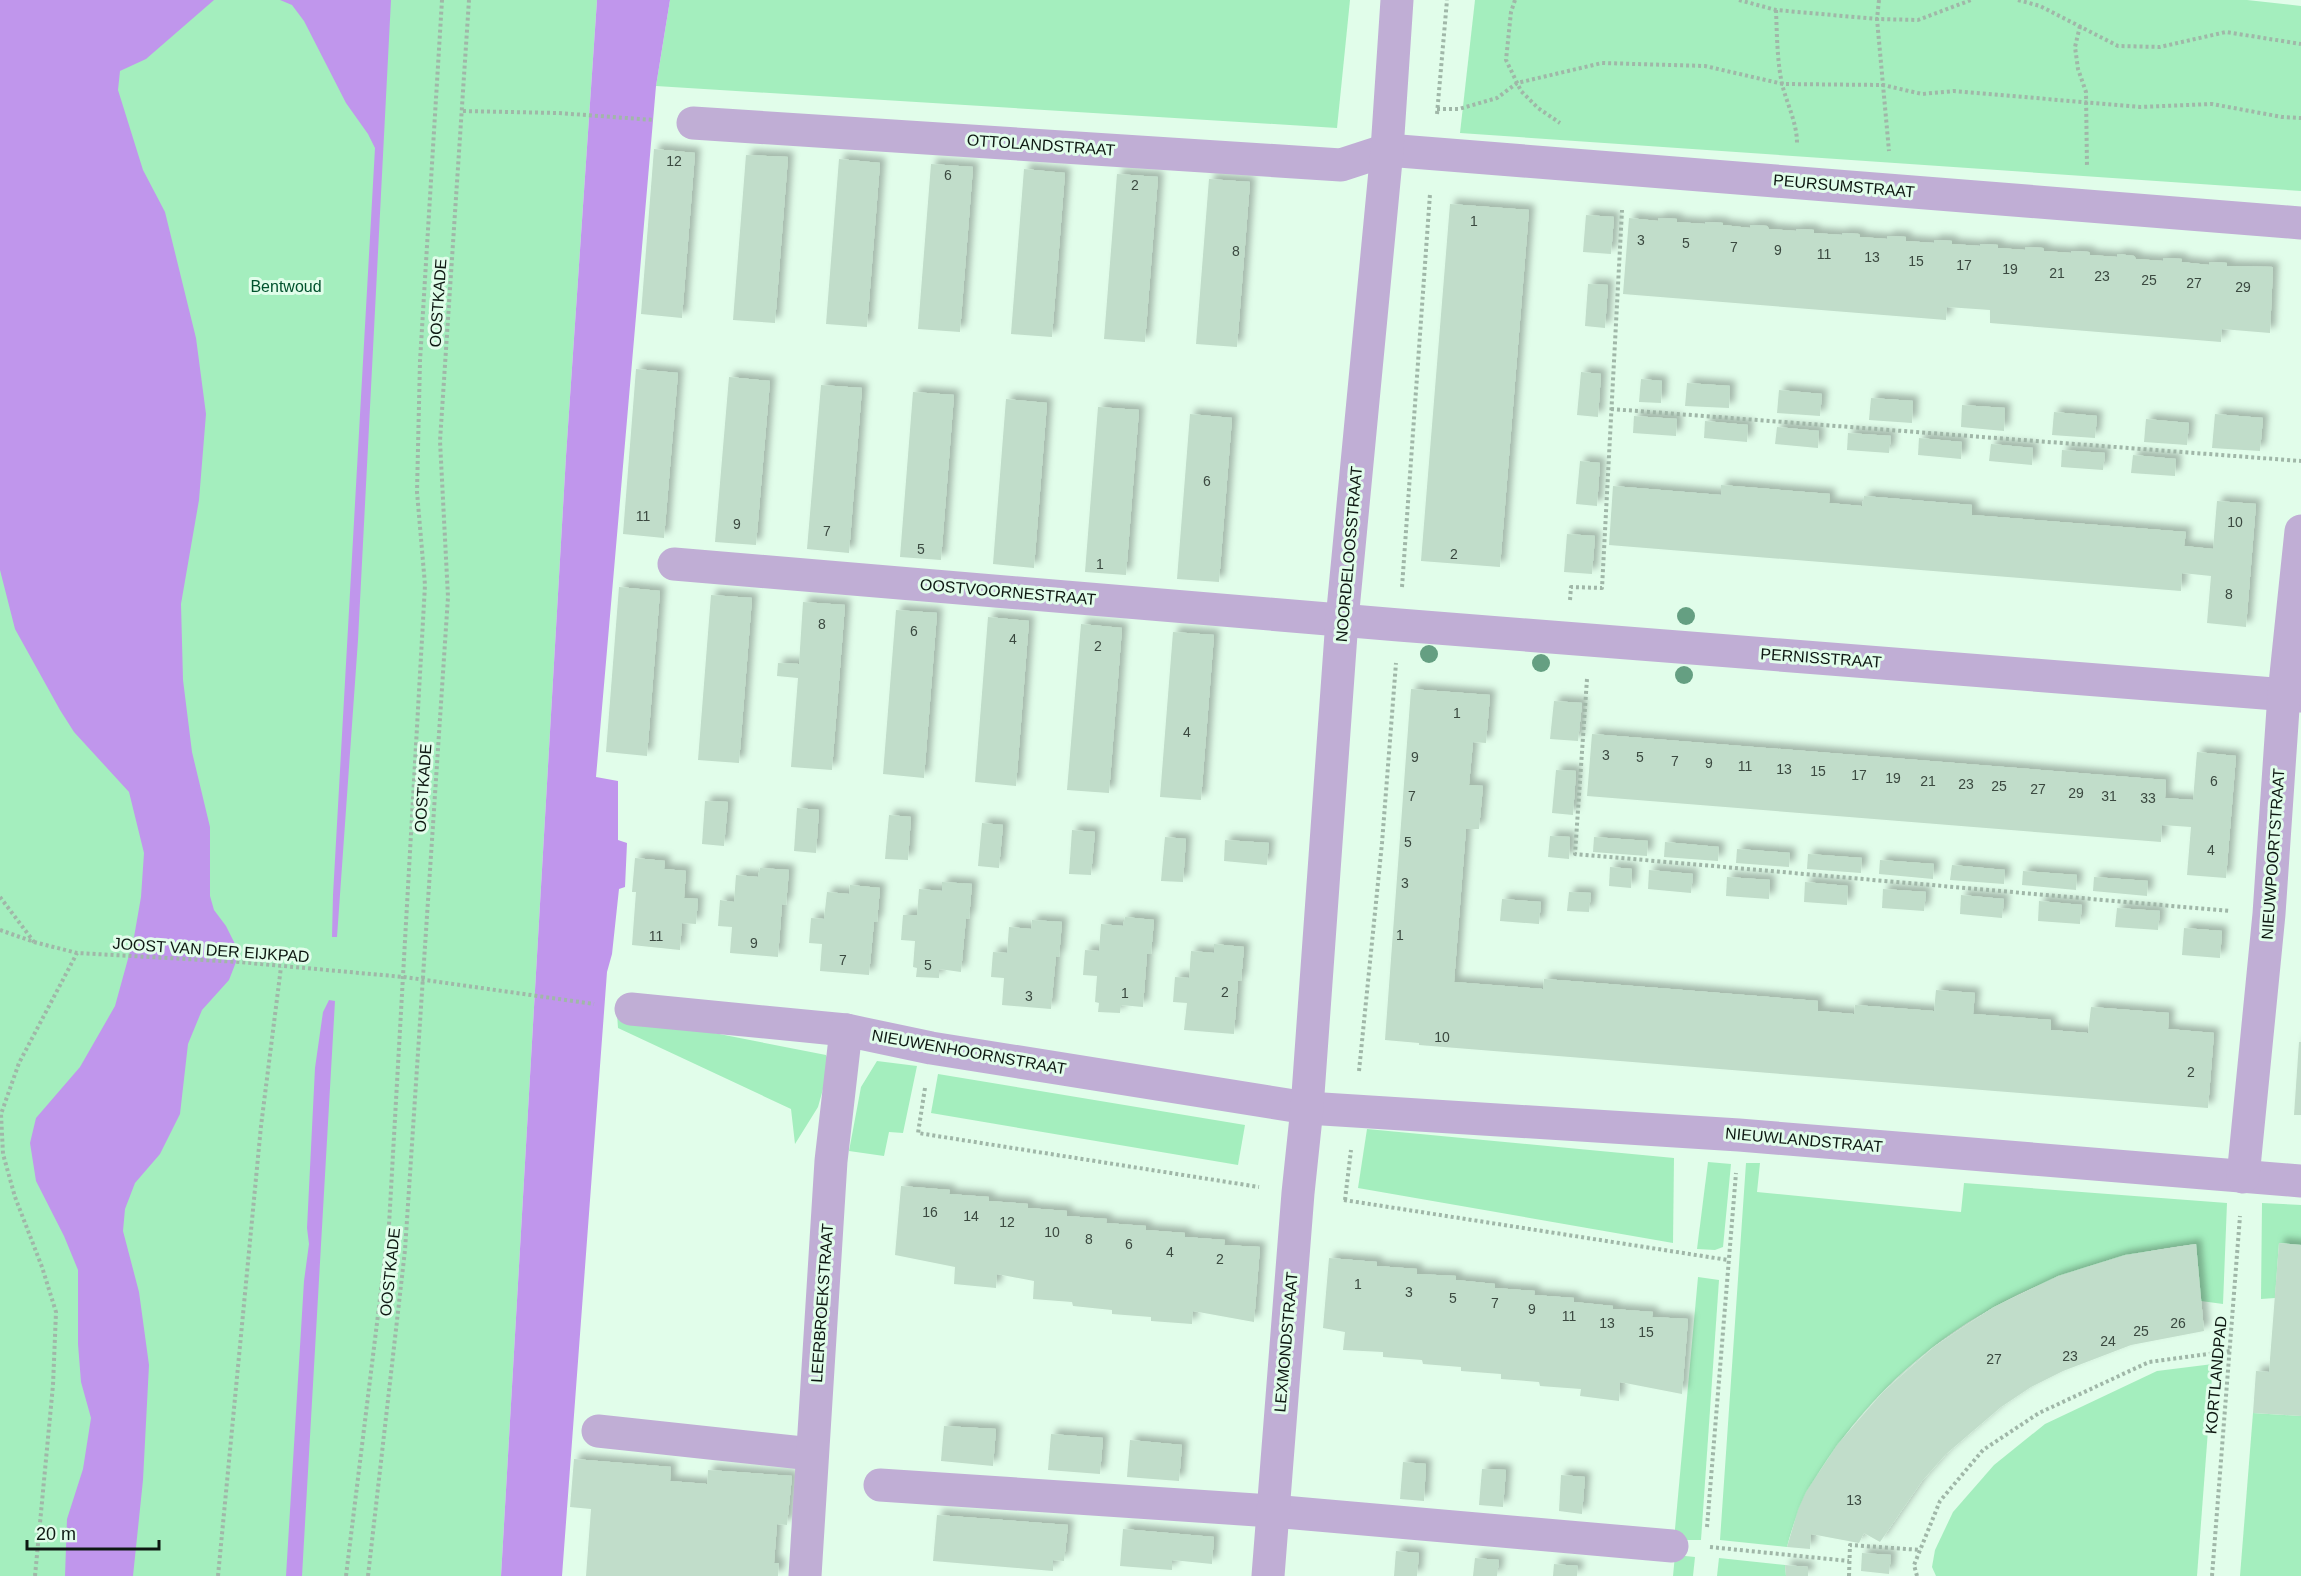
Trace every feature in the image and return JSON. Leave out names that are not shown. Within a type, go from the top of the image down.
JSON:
[{"type":"street","name":"NOORDELOOSSTRAAT","points":[[1307,1108],[1342,620],[1387,150],[1397,0]]},
{"type":"street","name":"OTTOLANDSTRAAT","points":[[693,123],[1341,165],[1387,150]]},
{"type":"street","name":"PEURSUMSTRAAT","points":[[1387,150],[2301,223]]},
{"type":"street","name":"NIEUWPOORTSTRAAT","points":[[2243,1177],[2293,695],[2301,531]]},
{"type":"street","name":"OOSTVOORNESTRAAT","points":[[674,564],[1342,620]]},
{"type":"street","name":"PERNISSTRAAT","points":[[1342,620],[2293,695]]},
{"type":"street","name":"NIEUWENHOORNSTRAAT","points":[[631,1009],[846,1030],[931,1048],[1307,1108]]},
{"type":"street","name":"LEERBROEKSTRAAT","points":[[805,1576],[831,1161],[846,1030]]},
{"type":"street","name":"NIEUWLANDSTRAAT","points":[[1307,1108],[1739,1135],[2301,1181]]},
{"type":"street","name":"LEXMONDSTRAAT","points":[[1268,1576],[1298,1193],[1307,1108]]},
{"type":"street","points":[[598,1431],[812,1454]]},
{"type":"street","points":[[880,1485],[1272,1511],[1672,1546]]},
{"type":"path","points":[[346,1576],[389,1225],[425,585],[417,492],[420,361],[442,0]]},
{"type":"path","name":"OOSTKADE","points":[[368,1576],[405,1250],[448,597],[441,441],[469,0]]},
{"type":"path","points":[[1515,0],[1511,12],[1506,60],[1521,91],[1538,108],[1559,121],[1570,139],[1570,165]]},
{"type":"path","points":[[1739,0],[1776,10],[1877,19],[1918,20],[1971,0]]},
{"type":"path","points":[[1879,0],[1877,19],[1893,190]]},
{"type":"path","points":[[2018,0],[2040,6],[2118,46],[2160,47],[2226,32],[2301,44]]},
{"type":"path","points":[[1776,10],[1782,84],[1797,134],[1798,183]]},
{"type":"path","points":[[2080,26],[2075,47],[2087,102],[2085,206]]},
{"type":"path","points":[[1437,109],[1459,109],[1497,98],[1518,83],[1602,63],[1705,66],[1782,84],[1883,85],[1922,94],[1954,91],[2140,107],[2212,104],[2282,117],[2301,118]]},
{"type":"path","points":[[463,111],[558,113],[693,123]]},
{"type":"path","points":[[1610,168],[1604,202],[1623,210],[1602,588],[1571,586],[1578,639],[1575,854],[2269,914]]},
{"type":"path","points":[[1611,409],[2301,461]]},
{"type":"path","points":[[0,897],[34,942]]},
{"type":"path","name":"JOOST VAN DER EIJKPAD","points":[[0,930],[77,953],[239,962],[404,977],[631,1009]]},
{"type":"path","points":[[35,1576],[52,1385],[56,1312],[42,1267],[15,1197],[3,1154],[1,1114],[19,1064],[77,953]]},
{"type":"path","points":[[218,1576],[261,1126],[281,967]]},
{"type":"path","points":[[1705,1556],[1739,1135]]},
{"type":"path","name":"KORTLANDPAD","points":[[2212,1576],[2243,1177]]},
{"type":"path","points":[[1917,1576],[1914,1565],[1940,1501],[1983,1450],[2039,1413],[2150,1362],[2230,1351]]},
{"type":"path","points":[[1849,1576],[1850,1545],[1921,1550]]},
{"type":"path","points":[[1672,1546],[1706,1546],[1849,1561]]},
{"type":"green space","name":"Bentwoud","points":[[0,0],[597,0],[566,456],[501,1576],[0,1576]]},
{"type":"green space","points":[[670,0],[1350,0],[1337,128],[656,86]]},
{"type":"green space","points":[[1475,0],[2247,0],[2301,6],[2301,191],[1460,133]]},
{"type":"green space","points":[[617,1014],[826,1055],[830,1064],[818,1107],[795,1144],[791,1109],[618,1028]]},
{"type":"green space","points":[[877,1061],[917,1066],[903,1133],[889,1132],[884,1156],[849,1151],[861,1087]]},
{"type":"green space","points":[[938,1074],[1245,1125],[1238,1165],[931,1113]]},
{"type":"green space","points":[[1367,1129],[1674,1158],[1673,1243],[1358,1188]]},
{"type":"green space","points":[[1708,1162],[1731,1164],[1723,1247],[1715,1250],[1697,1249]]},
{"type":"green space","points":[[1746,1163],[1760,1163],[1757,1192],[1961,1212],[1964,1183],[2227,1203],[2223,1304],[2201,1301],[2196,1244],[2144,1252],[2094,1265],[2045,1282],[1999,1304],[1956,1331],[1915,1362],[1877,1398],[1843,1438],[1816,1476],[1796,1517],[1787,1547],[1720,1540]]},
{"type":"green space","points":[[2262,1203],[2301,1205],[2301,1245],[2279,1243],[2275,1298],[2261,1299]]},
{"type":"green space","points":[[1698,1277],[1719,1280],[1701,1540],[1674,1540]]},
{"type":"green space","points":[[2213,1364],[2197,1576],[1936,1576],[1932,1567],[1935,1550],[1953,1512],[1994,1465],[2045,1424],[2157,1371]]},
{"type":"green space","points":[[2253,1413],[2301,1416],[2301,1576],[2240,1576]]},
{"type":"green space","points":[[1675,1555],[1695,1557],[1693,1576],[1673,1576]]},
{"type":"green space","points":[[1719,1558],[1785,1565],[1786,1576],[1717,1576]]},
{"type":"shaded area","points":[[0,0],[214,0],[146,59],[120,71],[118,90],[143,170],[165,212],[196,338],[206,414],[199,500],[181,604],[183,680],[192,752],[210,827],[210,896],[214,910],[226,926],[235,944],[236,962],[229,980],[202,1010],[188,1044],[180,1114],[160,1154],[135,1183],[125,1209],[123,1231],[139,1292],[149,1365],[143,1480],[133,1576],[65,1576],[67,1519],[83,1469],[91,1418],[81,1382],[78,1344],[78,1270],[64,1236],[36,1181],[30,1143],[36,1118],[80,1067],[115,1006],[134,937],[141,897],[144,853],[129,792],[74,732],[60,710],[15,629],[0,570]]},
{"type":"shaded area","points":[[280,0],[391,0],[358,640],[337,937],[332,937],[333,895],[375,148],[346,103],[304,21],[292,5]]},
{"type":"shaded area","points":[[597,0],[670,0],[656,86],[596,777],[618,781],[618,840],[627,843],[625,887],[619,889],[612,954],[607,972],[562,1576],[501,1576],[566,456]]},
{"type":"shaded area","points":[[329,1000],[335,1001],[302,1576],[286,1576],[304,1281],[309,1244],[307,1228],[315,1068],[323,1012]]},
{"type":"building","points":[[654,149],[695,153],[682,318],[641,314]]},
{"type":"building","points":[[746,155],[788,157],[775,323],[733,320]]},
{"type":"building","points":[[839,159],[880,163],[867,327],[826,324]]},
{"type":"building","points":[[931,164],[973,167],[960,332],[918,329]]},
{"type":"building","points":[[1024,169],[1065,173],[1052,337],[1011,334]]},
{"type":"building","points":[[1117,174],[1158,177],[1145,342],[1104,339]]},
{"type":"building","points":[[1209,179],[1250,182],[1237,347],[1196,344]]},
{"type":"building","points":[[1450,204],[1529,210],[1500,567],[1421,561]]},
{"type":"building","points":[[1586,215],[1614,217],[1611,254],[1583,252]]},
{"type":"building","points":[[1629,218],[1658,221],[1659,218],[1677,219],[1677,222],[1723,223],[1723,225],[1750,228],[1751,225],[1767,226],[1769,229],[1814,230],[1814,233],[1859,234],[1860,237],[1887,239],[1888,236],[1906,237],[1906,241],[1934,243],[1934,240],[1952,241],[1952,244],[1998,245],[1998,248],[2025,250],[2025,247],[2043,248],[2044,251],[2089,252],[2090,255],[2117,257],[2118,254],[2134,256],[2136,259],[2163,261],[2163,258],[2182,259],[2181,262],[2209,265],[2209,262],[2227,263],[2227,266],[2273,267],[2270,333],[2222,329],[2221,342],[1990,323],[1990,310],[1947,307],[1946,320],[1623,294]]},
{"type":"building","points":[[1588,284],[1608,285],[1605,328],[1585,326]]},
{"type":"building","points":[[636,369],[678,373],[664,538],[623,534]]},
{"type":"building","points":[[1581,372],[1601,374],[1598,417],[1577,415]]},
{"type":"building","points":[[729,377],[770,381],[756,545],[715,542]]},
{"type":"building","points":[[1641,379],[1662,381],[1661,403],[1639,402]]},
{"type":"building","points":[[1687,383],[1730,386],[1729,408],[1685,406]]},
{"type":"building","points":[[821,385],[862,388],[849,553],[807,549]]},
{"type":"building","points":[[1779,390],[1822,394],[1820,416],[1777,413]]},
{"type":"building","points":[[913,392],[954,395],[941,560],[900,557]]},
{"type":"building","points":[[1871,398],[1913,401],[1912,423],[1869,420]]},
{"type":"building","points":[[1006,399],[1047,403],[1034,568],[993,564]]},
{"type":"building","points":[[1962,405],[2005,408],[2004,431],[1961,427]]},
{"type":"building","points":[[1098,407],[1139,410],[1126,575],[1085,572]]},
{"type":"building","points":[[2054,412],[2097,416],[2095,438],[2052,435]]},
{"type":"building","points":[[1190,414],[1232,418],[1219,582],[1177,579]]},
{"type":"building","points":[[2215,414],[2263,418],[2260,451],[2212,448]]},
{"type":"building","points":[[1634,416],[1677,419],[1676,436],[1633,433]]},
{"type":"building","points":[[2146,419],[2189,423],[2187,445],[2144,442]]},
{"type":"building","points":[[1705,421],[1748,425],[1747,442],[1704,438]]},
{"type":"building","points":[[1777,427],[1819,431],[1818,448],[1775,444]]},
{"type":"building","points":[[1848,433],[1891,436],[1889,453],[1847,450]]},
{"type":"building","points":[[1919,438],[1962,442],[1961,459],[1918,455]]},
{"type":"building","points":[[1991,444],[2033,448],[2032,465],[1989,461]]},
{"type":"building","points":[[2062,450],[2105,453],[2103,470],[2061,467]]},
{"type":"building","points":[[2133,455],[2176,459],[2175,476],[2131,473]]},
{"type":"building","points":[[1580,461],[1600,463],[1597,506],[1576,504]]},
{"type":"building","points":[[1721,485],[1830,494],[1829,503],[1862,506],[1864,496],[1972,505],[1972,515],[2186,532],[2184,546],[2213,549],[2217,501],[2256,504],[2246,627],[2207,623],[2211,576],[2182,573],[2181,591],[1609,545],[1613,486],[1721,495]]},
{"type":"building","points":[[1567,534],[1595,536],[1592,574],[1564,572]]},
{"type":"building","points":[[619,587],[660,591],[647,756],[606,752]]},
{"type":"building","points":[[711,595],[752,598],[739,763],[698,760]]},
{"type":"building","points":[[803,602],[845,605],[832,770],[791,767],[798,678],[777,676],[778,663],[799,664]]},
{"type":"building","points":[[896,610],[937,613],[924,778],[883,774]]},
{"type":"building","points":[[988,617],[1029,621],[1016,786],[975,782]]},
{"type":"building","points":[[1081,624],[1122,628],[1109,793],[1067,790]]},
{"type":"building","points":[[1173,632],[1214,635],[1201,800],[1160,797]]},
{"type":"building","points":[[1411,689],[1490,695],[1486,743],[1473,742],[1469,785],[1483,786],[1479,829],[1466,829],[1454,982],[1543,989],[1544,979],[1584,982],[1818,1001],[1818,1011],[1854,1014],[1855,1005],[1934,1011],[1936,990],[1975,993],[1973,1014],[2051,1020],[2051,1030],[2088,1033],[2091,1007],[2169,1013],[2168,1029],[2214,1033],[2208,1108],[1419,1045],[1419,1043],[1385,1040]]},
{"type":"building","points":[[1554,701],[1582,703],[1578,741],[1550,739]]},
{"type":"building","points":[[1592,734],[2166,780],[2165,798],[2193,800],[2197,752],[2236,756],[2226,878],[2187,875],[2191,827],[2162,825],[2161,842],[1587,796]]},
{"type":"building","points":[[1556,770],[1576,771],[1573,815],[1552,813]]},
{"type":"building","points":[[705,801],[728,802],[724,846],[702,844]]},
{"type":"building","points":[[797,808],[819,810],[816,853],[794,851]]},
{"type":"building","points":[[889,815],[911,817],[908,860],[885,859]]},
{"type":"building","points":[[982,823],[1003,825],[999,868],[978,866]]},
{"type":"building","points":[[1072,830],[1095,832],[1091,875],[1069,874]]},
{"type":"building","points":[[1550,836],[1570,837],[1569,859],[1548,857]]},
{"type":"building","points":[[1165,837],[1186,839],[1183,882],[1161,881]]},
{"type":"building","points":[[1594,837],[1648,841],[1647,856],[1593,852]]},
{"type":"building","points":[[1225,840],[1269,843],[1267,865],[1224,861]]},
{"type":"building","points":[[1665,842],[1719,847],[1718,861],[1664,857]]},
{"type":"building","points":[[1737,849],[1790,853],[1789,867],[1736,863]]},
{"type":"building","points":[[1808,854],[1862,858],[1861,873],[1807,869]]},
{"type":"building","points":[[635,858],[665,861],[664,869],[686,871],[684,898],[698,899],[696,924],[682,923],[680,950],[632,945],[636,892],[632,892]]},
{"type":"building","points":[[1880,860],[1934,864],[1933,879],[1879,874]]},
{"type":"building","points":[[1952,865],[2005,870],[2004,884],[1950,880]]},
{"type":"building","points":[[1610,867],[1632,869],[1631,888],[1609,886]]},
{"type":"building","points":[[760,868],[789,870],[786,905],[782,904],[778,957],[730,953],[732,927],[718,926],[720,900],[734,902],[736,875],[758,877]]},
{"type":"building","points":[[1649,870],[1693,874],[1691,893],[1648,889]]},
{"type":"building","points":[[2023,871],[2077,875],[2076,890],[2022,885]]},
{"type":"building","points":[[1727,877],[1770,880],[1769,899],[1726,896]]},
{"type":"building","points":[[2094,877],[2148,881],[2147,896],[2093,891]]},
{"type":"building","points":[[942,882],[972,884],[961,972],[939,969],[939,978],[916,977],[917,968],[913,967],[915,941],[901,940],[903,915],[917,915],[919,889],[942,891]]},
{"type":"building","points":[[1805,882],[1848,886],[1847,905],[1804,902]]},
{"type":"building","points":[[850,885],[880,888],[869,975],[820,971],[822,944],[809,943],[811,918],[824,919],[827,892],[849,894]]},
{"type":"building","points":[[1883,889],[1926,892],[1924,911],[1882,908]]},
{"type":"building","points":[[1569,892],[1591,893],[1589,912],[1567,911]]},
{"type":"building","points":[[1961,895],[2004,899],[2002,918],[1960,914]]},
{"type":"building","points":[[1502,899],[1541,902],[1539,924],[1500,921]]},
{"type":"building","points":[[2039,901],[2082,905],[2080,924],[2038,921]]},
{"type":"building","points":[[2117,908],[2160,911],[2158,930],[2115,927]]},
{"type":"building","points":[[1125,917],[1154,920],[1151,954],[1147,954],[1143,1007],[1121,1005],[1120,1013],[1098,1012],[1099,1003],[1095,1002],[1097,976],[1083,975],[1085,950],[1099,951],[1101,924],[1123,926]]},
{"type":"building","points":[[1032,920],[1062,922],[1051,1009],[1002,1005],[1004,978],[991,977],[993,952],[1007,953],[1009,927],[1031,929]]},
{"type":"building","points":[[2184,928],[2222,931],[2220,958],[2182,955]]},
{"type":"building","points":[[1214,944],[1244,947],[1241,981],[1238,981],[1234,1034],[1184,1030],[1187,1003],[1173,1002],[1175,977],[1189,978],[1191,951],[1214,953]]},
{"type":"building","points":[[2299,1042],[2301,1042],[2301,1115],[2294,1115]]},
{"type":"building","points":[[901,1186],[950,1190],[949,1194],[989,1197],[989,1201],[1028,1204],[1028,1208],[1067,1211],[1067,1216],[1107,1219],[1106,1223],[1146,1226],[1146,1230],[1185,1233],[1185,1237],[1225,1240],[1224,1245],[1260,1247],[1254,1322],[1193,1311],[1192,1324],[1151,1321],[1151,1317],[1112,1314],[1112,1310],[1073,1306],[1072,1302],[1033,1299],[1034,1281],[997,1274],[996,1288],[954,1284],[955,1267],[895,1255]]},
{"type":"building","points":[[2279,1243],[2301,1245],[2301,1416],[2253,1413],[2256,1371],[2269,1372]]},
{"type":"building","points":[[2196,1244],[2204,1331],[2131,1345],[2063,1371],[2031,1387],[2001,1407],[1946,1454],[1922,1481],[1880,1542],[1864,1533],[1859,1543],[1811,1534],[1810,1549],[1787,1547],[1806,1492],[1837,1445],[1883,1392],[1935,1346],[1994,1307],[2058,1276],[2125,1255]]},
{"type":"building","points":[[1329,1258],[1377,1262],[1377,1266],[1417,1269],[1417,1274],[1456,1276],[1456,1280],[1495,1284],[1495,1288],[1535,1291],[1534,1295],[1574,1298],[1574,1302],[1613,1306],[1613,1309],[1653,1312],[1652,1317],[1688,1319],[1682,1394],[1620,1382],[1619,1401],[1580,1396],[1581,1389],[1540,1386],[1539,1382],[1501,1379],[1501,1374],[1461,1371],[1461,1367],[1423,1364],[1422,1360],[1383,1357],[1383,1352],[1343,1350],[1345,1332],[1323,1328]]},
{"type":"building","points":[[944,1426],[996,1429],[993,1466],[941,1461]]},
{"type":"building","points":[[1051,1434],[1103,1438],[1100,1474],[1048,1470]]},
{"type":"building","points":[[1130,1440],[1182,1445],[1179,1481],[1127,1477]]},
{"type":"building","points":[[574,1459],[671,1467],[670,1481],[707,1484],[708,1470],[792,1476],[787,1525],[777,1524],[774,1563],[779,1563],[778,1576],[586,1576],[591,1509],[570,1507]]},
{"type":"building","points":[[1403,1462],[1426,1464],[1424,1501],[1400,1499]]},
{"type":"building","points":[[1482,1469],[1506,1470],[1503,1507],[1479,1505]]},
{"type":"building","points":[[1561,1475],[1585,1477],[1582,1514],[1559,1511]]},
{"type":"building","points":[[937,1515],[1068,1525],[1064,1561],[1053,1560],[1053,1571],[933,1561]]},
{"type":"building","points":[[1123,1529],[1214,1537],[1212,1564],[1172,1560],[1172,1570],[1120,1566]]},
{"type":"building","points":[[1396,1551],[1419,1553],[1417,1576],[1394,1576]]},
{"type":"building","points":[[1862,1553],[1891,1555],[1889,1574],[1861,1571]]},
{"type":"building","points":[[1475,1558],[1499,1560],[1497,1576],[1473,1576]]},
{"type":"building","points":[[1554,1564],[1578,1566],[1577,1576],[1553,1576]]},
{"type":"building","points":[[1785,1565],[1808,1567],[1808,1576],[1786,1576]]}]
